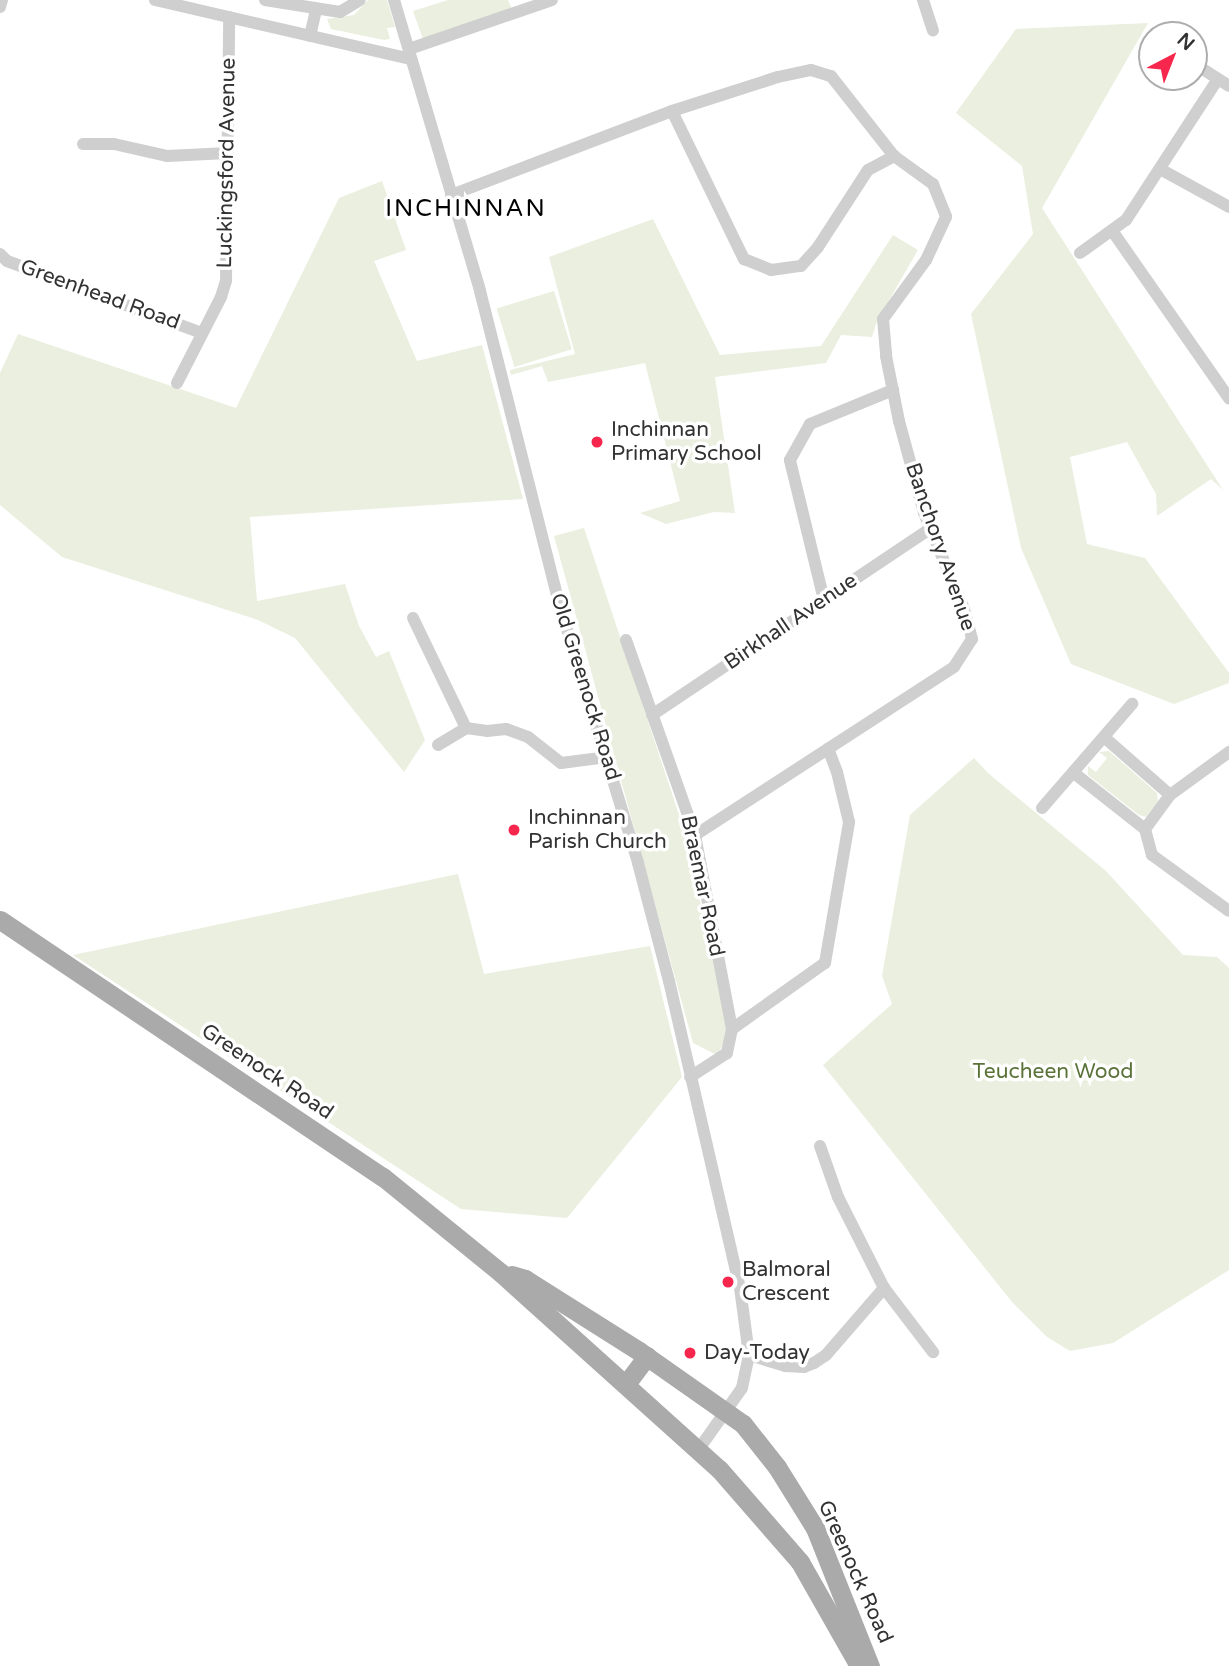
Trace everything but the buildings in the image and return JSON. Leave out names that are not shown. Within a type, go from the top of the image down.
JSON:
[{"type":"main road","name":"Greenock Road","points":[[0,920],[383,1177],[500,1273],[699,1449],[766,1521],[800,1562],[859,1666]]},
{"type":"main road","name":"Greenock Road","points":[[500,1273],[525,1279],[643,1354],[743,1424],[777,1467],[814,1528],[870,1666]]},
{"type":"main road","points":[[626,1384],[643,1354]]},
{"type":"street","points":[[0,6],[2,0]]},
{"type":"street","points":[[155,0],[310,36],[410,54],[552,0]]},
{"type":"street","points":[[263,24],[266,0],[340,12],[360,0]]},
{"type":"street","name":"Old Greenock Road","points":[[394,0],[480,291],[557,596],[607,757],[669,981],[740,1289],[749,1355],[742,1388],[699,1449]]},
{"type":"street","points":[[923,0],[933,30]]},
{"type":"street","points":[[310,36],[316,9]]},
{"type":"street","name":"Luckingsford Avenue","points":[[177,383],[226,281],[229,17]]},
{"type":"street","name":"Banchory Avenue","points":[[451,195],[672,111],[778,76],[811,70],[831,76],[894,156],[933,184],[946,217],[926,260],[883,319],[893,390],[931,528],[964,608],[972,639],[954,667],[695,835]]},
{"type":"street","points":[[1080,253],[1126,220],[1223,82],[1208,72]]},
{"type":"street","points":[[672,111],[744,259],[771,270],[801,266],[818,247],[868,170],[894,156]]},
{"type":"street","points":[[83,144],[114,144],[167,156],[228,153]]},
{"type":"street","points":[[1160,169],[1229,206]]},
{"type":"street","points":[[1112,232],[1225,383],[1229,398]]},
{"type":"street","name":"Greenhead Road","points":[[2,259],[202,333]]},
{"type":"street","points":[[824,600],[790,460],[810,424],[893,390]]},
{"type":"street","name":"Birkhall Avenue","points":[[652,715],[931,528]]},
{"type":"street","points":[[413,618],[466,728]]},
{"type":"street","name":"Braemar Road","points":[[626,640],[695,835],[732,1029]]},
{"type":"street","points":[[1042,808],[1132,704]]},
{"type":"street","points":[[438,745],[466,728],[518,731],[561,763],[607,757]]},
{"type":"street","points":[[1104,737],[1170,795]]},
{"type":"street","points":[[690,1077],[727,1053],[732,1029],[825,962],[849,822],[837,772],[828,749]]},
{"type":"street","points":[[1144,829],[1170,795],[1229,752]]},
{"type":"street","points":[[1074,773],[1144,829],[1152,855],[1229,911]]},
{"type":"street","points":[[820,1146],[838,1197],[884,1288],[933,1352]]},
{"type":"street","points":[[749,1355],[785,1366],[804,1367],[814,1363],[826,1355],[884,1288]]},
{"type":"green space","points":[[368,0],[387,0],[395,27],[387,28],[390,39],[331,29],[327,19],[354,15]]},
{"type":"green space","points":[[448,0],[508,0],[512,9],[423,39],[413,11]]},
{"type":"green space","points":[[1138,23],[1138,40],[1042,208],[1223,490],[1211,479],[1157,516],[1156,494],[1127,442],[1070,457],[1087,544],[1145,558],[1229,673],[1229,683],[1174,704],[1071,664],[1021,548],[971,314],[1033,234],[1022,166],[956,113],[1016,29]]},
{"type":"green space","points":[[382,181],[406,250],[374,261],[417,361],[482,345],[523,499],[250,517],[257,601],[345,584],[359,626],[376,657],[389,651],[425,740],[404,772],[295,638],[258,620],[62,557],[0,505],[0,373],[18,334],[236,408],[339,198]]},
{"type":"green space","points":[[653,219],[720,355],[821,346],[893,235],[918,250],[877,321],[872,337],[841,335],[826,363],[715,377],[735,513],[714,512],[666,524],[640,513],[680,501],[645,363],[548,382],[542,366],[511,375],[510,370],[575,354],[549,257]]},
{"type":"green space","points":[[554,291],[572,349],[514,367],[497,309]]},
{"type":"green space","points":[[584,528],[685,833],[727,1024],[723,1045],[717,1055],[693,1043],[554,536]]},
{"type":"green space","points":[[1109,751],[1157,793],[1158,801],[1146,817],[1139,815],[1088,775],[1088,766],[1096,772],[1107,758],[1099,752]]},
{"type":"green space","name":"Teucheen Wood","points":[[974,758],[988,773],[1106,871],[1183,955],[1217,957],[1229,968],[1229,1270],[1113,1343],[1070,1351],[1047,1337],[1012,1302],[823,1065],[892,1004],[882,976],[910,815]]},
{"type":"green space","points":[[458,874],[484,974],[650,946],[682,1077],[567,1218],[461,1209],[73,955]]},
{"type":"place","name":"Inchinnan Primary School","points":[[597,442]]},
{"type":"place","name":"Inchinnan Parish Church","points":[[514,830]]},
{"type":"place","name":"Balmoral Crescent","points":[[728,1282]]},
{"type":"place","name":"Day-Today","points":[[690,1353]]},
{"type":"district","name":"INCHINNAN","points":[[466,209]]}]
